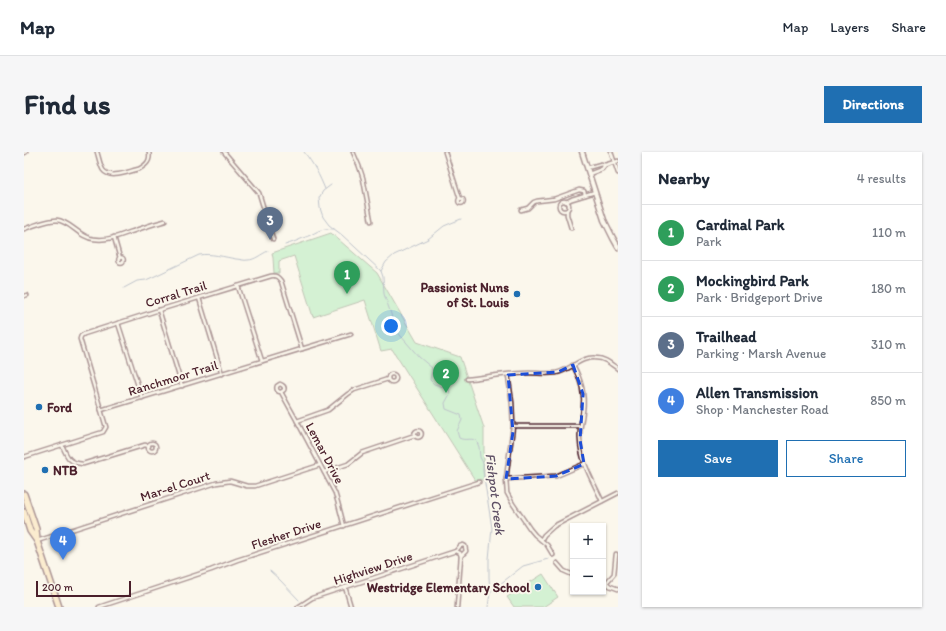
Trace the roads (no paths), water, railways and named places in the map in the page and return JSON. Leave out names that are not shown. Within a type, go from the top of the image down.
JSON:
[{"type":"highway","points":[[24,494],[36,529],[37,541],[59,607]]},
{"type":"highway","points":[[24,512],[30,531],[37,541]]},
{"type":"main road","points":[[582,152],[604,220],[618,247]]},
{"type":"street","points":[[97,152],[103,170],[106,173],[114,175],[139,169],[148,162],[149,152]]},
{"type":"street","points":[[224,152],[259,193],[273,239]]},
{"type":"street","points":[[353,152],[363,178],[371,221]]},
{"type":"street","points":[[445,152],[460,199]]},
{"type":"street","points":[[611,152],[616,162],[618,172]]},
{"type":"street","points":[[587,168],[616,162]]},
{"type":"street","points":[[589,174],[602,169],[605,165]]},
{"type":"street","points":[[521,210],[528,208],[532,203],[537,201],[554,199],[579,190],[584,191],[585,195]]},
{"type":"street","points":[[567,210],[562,212],[560,210],[558,207],[561,202],[566,202],[595,192]]},
{"type":"street","points":[[566,202],[569,206],[567,215],[571,228]]},
{"type":"street","points":[[24,229],[58,220],[64,222],[84,236],[99,239],[114,237],[165,220]]},
{"type":"street","points":[[114,237],[120,258]]},
{"type":"street","name":"Corral Trail","points":[[101,410],[80,339],[81,336],[238,286],[277,276],[281,281],[302,349]]},
{"type":"street","points":[[238,286],[262,361]]},
{"type":"street","points":[[199,298],[222,374]]},
{"type":"street","points":[[159,310],[182,386]]},
{"type":"street","points":[[118,323],[142,398]]},
{"type":"street","name":"Ranchmoor Trail","points":[[101,410],[351,334]]},
{"type":"street","points":[[467,379],[528,373],[558,372],[563,371],[588,358],[605,360],[618,369]]},
{"type":"street","points":[[573,365],[580,380],[583,394],[584,409],[580,426],[580,440],[584,464],[602,501]]},
{"type":"street","points":[[508,375],[512,403],[513,426],[506,479],[507,493],[530,529],[547,545],[553,555]]},
{"type":"street","points":[[297,420],[328,410],[354,390],[388,379]]},
{"type":"street","name":"Lemar Drive","points":[[281,392],[335,493],[344,526]]},
{"type":"street","points":[[24,457],[104,431],[106,425],[101,410]]},
{"type":"street","points":[[513,426],[580,426]]},
{"type":"street","points":[[324,472],[348,464],[362,452],[415,435]]},
{"type":"street","points":[[62,445],[71,461],[76,464],[83,464],[145,445],[148,446]]},
{"type":"street","points":[[506,479],[556,476],[584,464]]},
{"type":"street","name":"Mar-el Court","points":[[37,541],[216,483],[230,481],[248,486],[255,486],[320,465]]},
{"type":"street","name":"Flesher Drive","points":[[99,607],[479,482]]},
{"type":"street","points":[[541,540],[544,534],[554,526],[618,493]]},
{"type":"street","points":[[457,607],[461,556],[466,551],[465,546],[462,545],[456,551],[460,553],[461,556]]},
{"type":"street","name":"Highview Drive","points":[[298,607],[312,598],[456,551]]},
{"type":"street","points":[[616,554],[614,574],[606,583],[618,589]]},
{"type":"street","points":[[557,563],[564,571],[570,574]]},
{"type":"street","points":[[345,587],[351,607]]},
{"type":"waterway","points":[[304,152],[311,161],[325,189]]},
{"type":"waterway","name":"Fishpot Creek","points":[[331,185],[323,191],[319,198],[323,217],[329,225],[381,271],[383,277],[384,294],[394,328],[419,357],[432,368],[430,380],[434,384],[449,389],[450,394],[445,403],[446,409],[461,415],[462,420],[457,431],[459,438],[476,440],[479,447],[480,457],[483,463],[492,528],[489,559],[490,593],[488,607]]},
{"type":"waterway","points":[[381,271],[386,262],[394,255],[428,239],[444,226],[461,219]]},
{"type":"waterway","points":[[285,245],[321,230],[334,229]]},
{"type":"waterway","points":[[124,288],[137,281],[146,280],[199,255],[213,255],[246,260],[253,259],[268,251]]},
{"type":"waterway","points":[[490,592],[523,566],[548,559]]},
{"type":"waterway","points":[[270,571],[299,600]]},
{"type":"place","name":"Trailhead","points":[[270,240]]},
{"type":"place","name":"Cardinal Park","points":[[347,294]]},
{"type":"place","name":"Passionist Nuns of St. Louis","points":[[517,294]]},
{"type":"place","name":"Mockingbird Park","points":[[446,393]]},
{"type":"place","name":"Ford","points":[[39,407]]},
{"type":"place","name":"NTB","points":[[45,470]]},
{"type":"place","name":"Allen Transmission","points":[[63,560]]},
{"type":"place","name":"Westridge Elementary School","points":[[538,587]]}]
